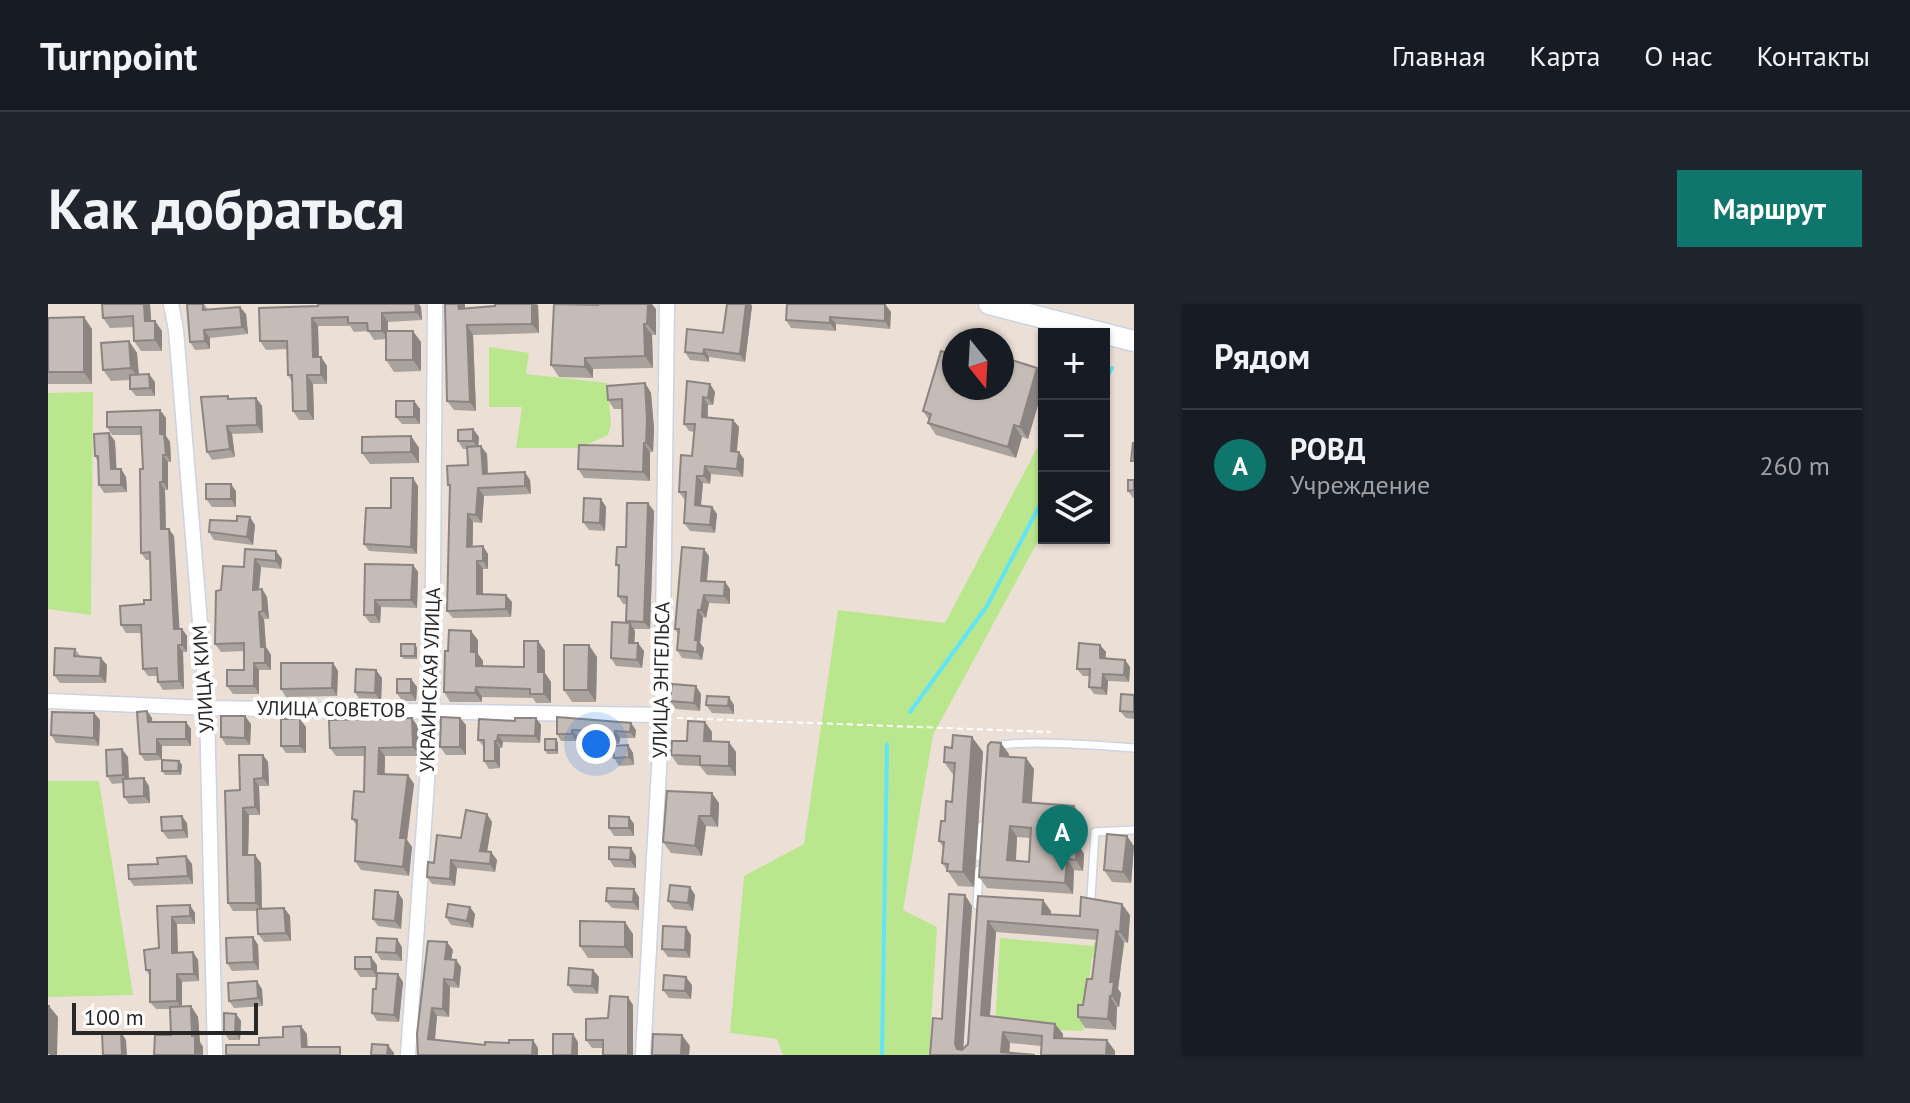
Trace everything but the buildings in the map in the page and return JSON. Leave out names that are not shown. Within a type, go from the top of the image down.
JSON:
[{"type":"street","name":"УЛИЦА КИМ","points":[[171,304],[176,330],[207,708],[215,1055]]},
{"type":"street","name":"УКРАИНСКАЯ УЛИЦА","points":[[408,1055],[432,710],[435,304]]},
{"type":"street","name":"УЛИЦА ЭНГЕЛЬСА","points":[[643,1055],[662,715],[667,304]]},
{"type":"street","points":[[989,304],[1134,341]]},
{"type":"street","name":"УЛИЦА СОВЕТОВ","points":[[48,701],[207,708],[662,715]]},
{"type":"lane","points":[[989,753],[999,744],[1134,748]]},
{"type":"lane","points":[[977,916],[984,810]]},
{"type":"lane","points":[[1091,897],[1095,832],[1134,830]]},
{"type":"path","points":[[662,715],[1060,733]]},
{"type":"green space","points":[[489,347],[529,353],[526,374],[607,383],[611,424],[608,435],[579,448],[516,448],[522,407],[489,407]]},
{"type":"green space","points":[[93,392],[91,615],[48,609],[48,393]]},
{"type":"green space","points":[[1038,446],[1038,541],[933,735],[903,910],[937,927],[929,1055],[783,1055],[777,1039],[730,1033],[744,876],[804,844],[838,610],[945,623]]},
{"type":"green space","points":[[48,781],[99,781],[133,995],[48,997]]},
{"type":"green space","points":[[1000,938],[1093,946],[1094,942],[1125,944],[1122,959],[1092,957],[1083,1031],[995,1027]]},
{"type":"waterway","points":[[1110,372],[1112,368]]},
{"type":"waterway","points":[[910,712],[987,606],[1038,508]]},
{"type":"waterway","points":[[882,1055],[887,744]]},
{"type":"place","name":"РОВД","points":[[1062,871]]}]
